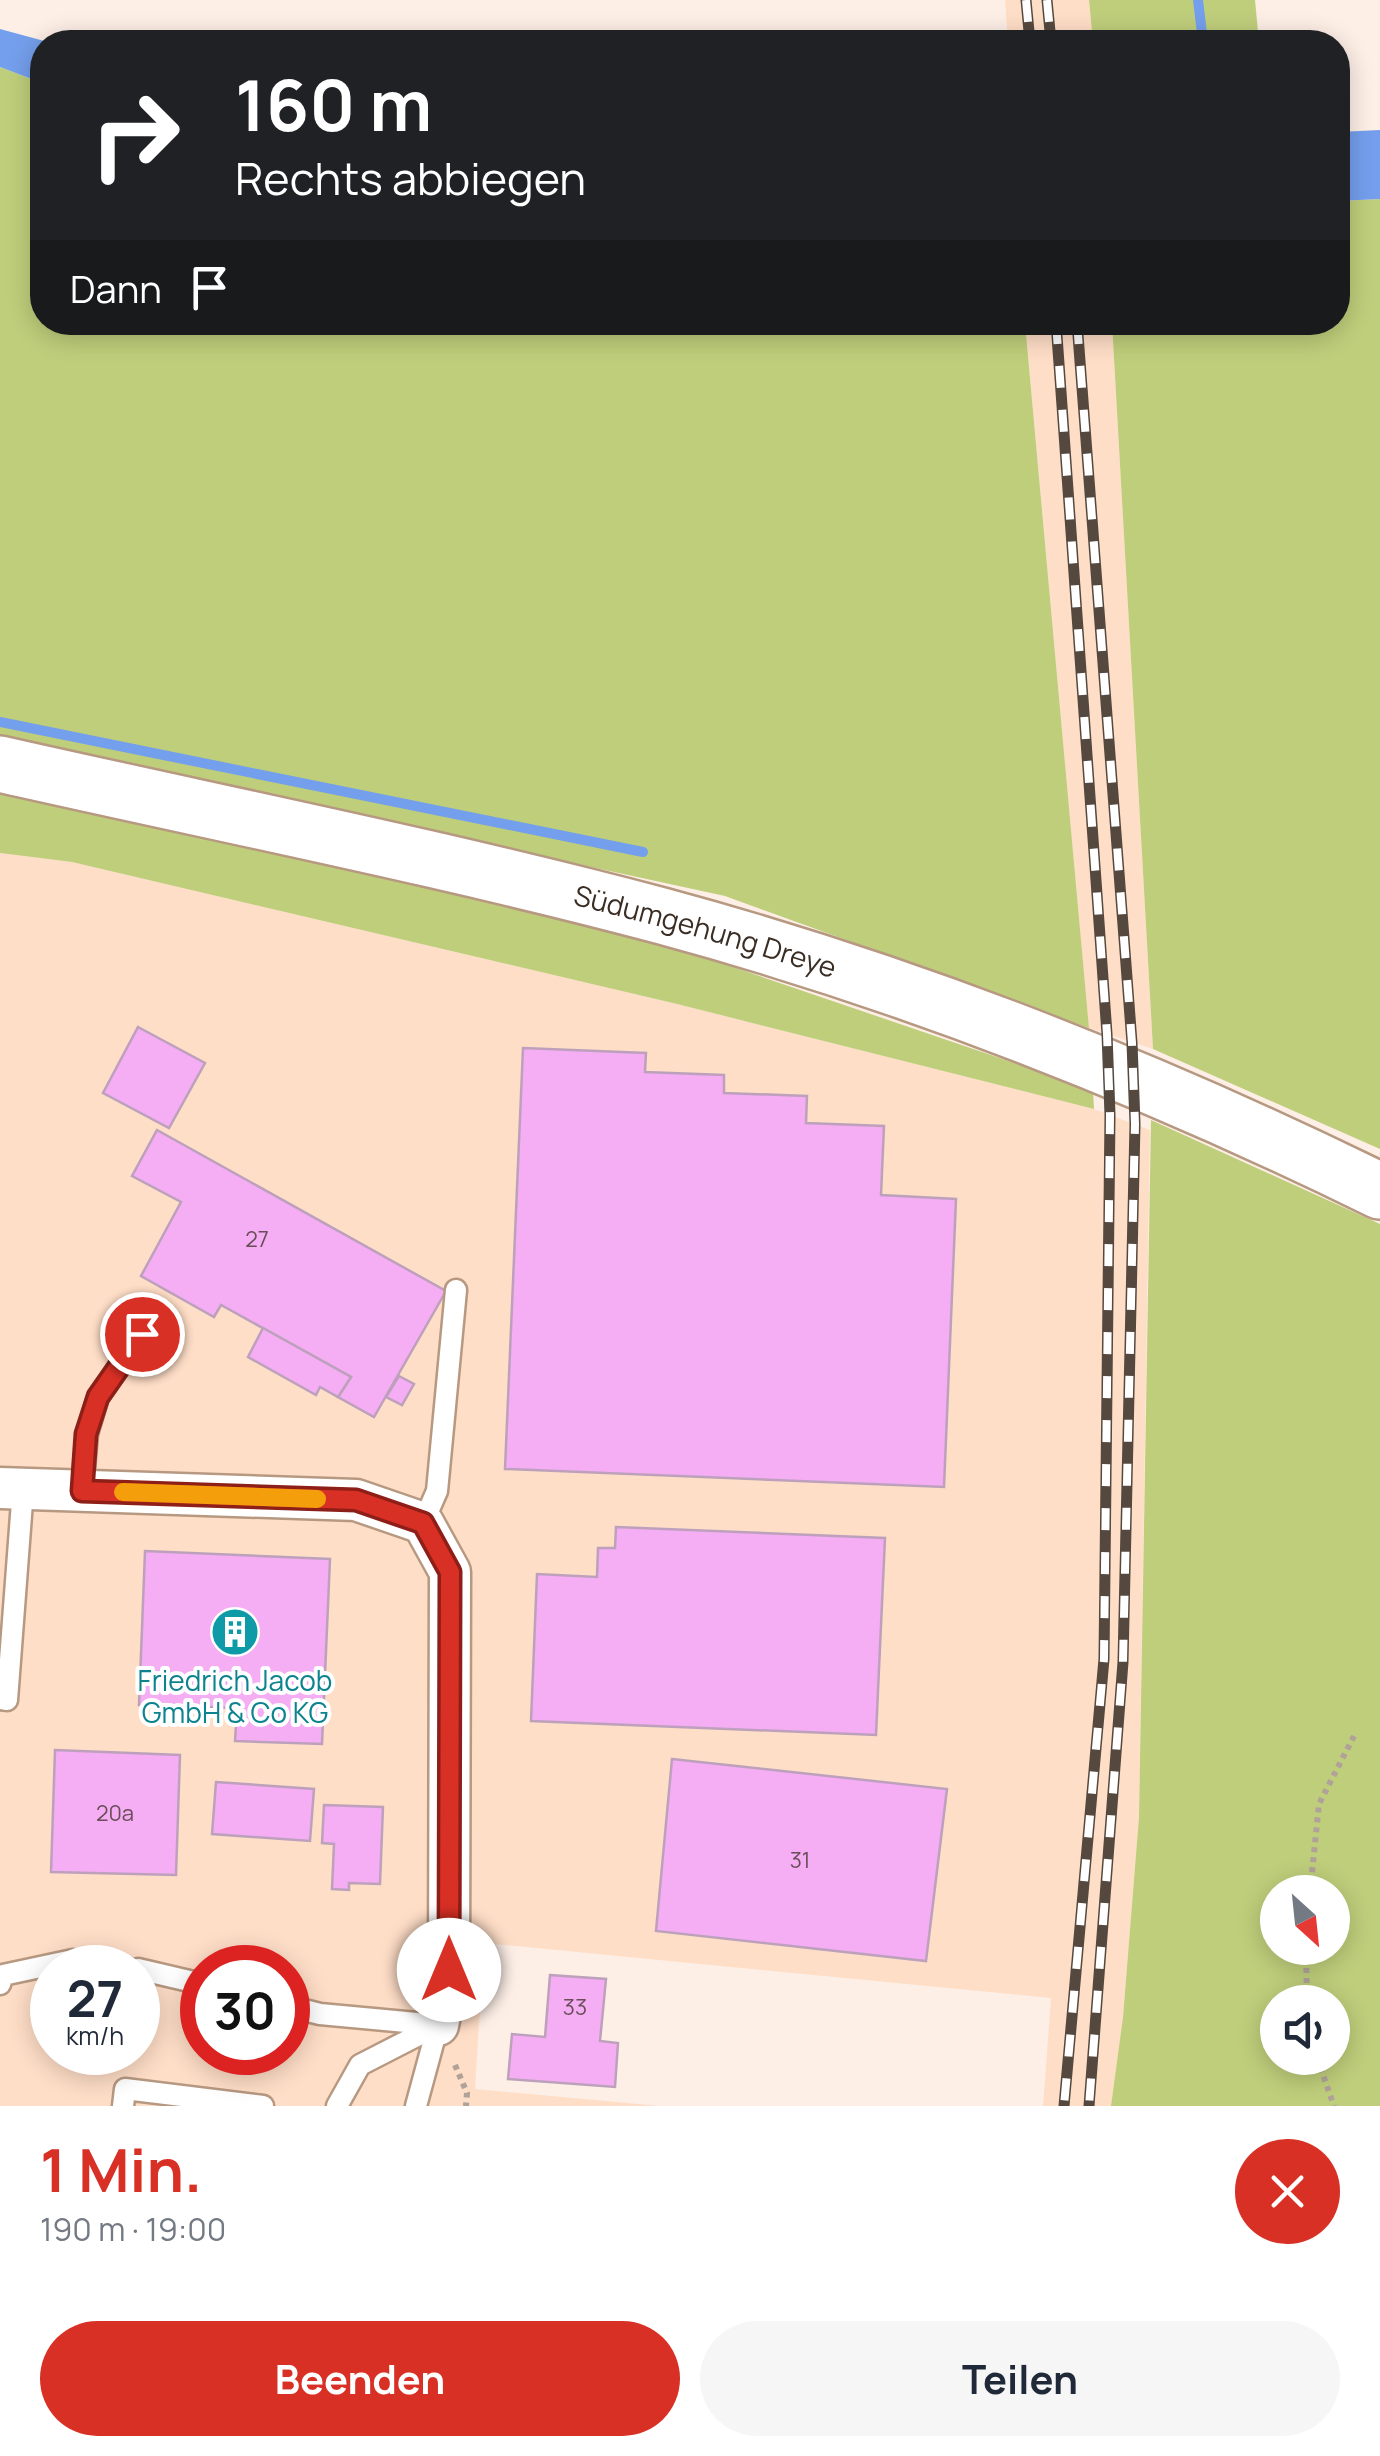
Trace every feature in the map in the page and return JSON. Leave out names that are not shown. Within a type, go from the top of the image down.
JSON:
[{"type":"main road","name":"Südumgehung Dreye","points":[[0,764],[644,912],[854,975],[974,1014],[1075,1054],[1246,1125],[1380,1191]]},
{"type":"street","points":[[11,1488],[356,1500],[423,1523],[450,1572],[449,1970],[438,2026]]},
{"type":"lane","points":[[423,1523],[437,1491],[456,1290]]},
{"type":"lane","points":[[82,1491],[86,1434],[98,1397],[142,1334]]},
{"type":"lane","points":[[0,1700],[7,1700],[11,1488]]},
{"type":"lane","points":[[0,1984],[4,1975],[30,1969]]},
{"type":"lane","points":[[310,2012],[438,2026]]},
{"type":"lane","points":[[337,2106],[360,2065],[438,2026]]},
{"type":"lane","points":[[416,2106],[438,2026]]},
{"type":"lane","points":[[122,2106],[125,2089],[263,2106]]},
{"type":"path","points":[[1312,1875],[1319,1804],[1354,1736]]},
{"type":"path","points":[[1322,2075],[1334,2106]]},
{"type":"shaded area","points":[[1005,0],[1089,0],[1092,30],[1007,30]]},
{"type":"shaded area","points":[[1026,335],[1113,335],[1153,1049],[1089,1028]]},
{"type":"shaded area","points":[[0,853],[72,862],[677,1004],[1094,1109],[1150,1130],[1139,1817],[1123,2017],[1111,2106],[1043,2106],[1051,1998],[484,1943],[475,2089],[660,2106],[0,2106]]},
{"type":"green space","points":[[1089,0],[1255,0],[1258,30],[1092,30]]},
{"type":"green space","points":[[0,67],[30,78],[30,335],[1026,335],[1089,1028],[725,896],[0,739]]},
{"type":"green space","points":[[1380,199],[1380,1149],[1153,1049],[1113,335],[1350,335],[1350,200]]},
{"type":"green space","points":[[0,789],[657,941],[1093,1090],[1094,1109],[677,1004],[72,862],[0,853]]},
{"type":"green space","points":[[1151,1120],[1380,1224],[1380,2106],[1111,2106],[1123,2017],[1139,1817]]},
{"type":"water","points":[[0,29],[30,37],[30,78],[0,67]]},
{"type":"water","points":[[1380,130],[1380,199],[1350,200],[1350,131]]},
{"type":"building","points":[[138,1027],[205,1063],[169,1128],[103,1093]]},
{"type":"building","points":[[523,1048],[646,1053],[645,1072],[724,1075],[724,1093],[807,1096],[806,1123],[884,1126],[881,1195],[956,1199],[944,1487],[505,1469]]},
{"type":"building","points":[[157,1130],[446,1291],[374,1417],[338,1397],[351,1377],[221,1305],[214,1317],[141,1276],[181,1202],[132,1176]]},
{"type":"building","points":[[263,1328],[351,1377],[338,1397],[320,1387],[316,1395],[248,1357]]},
{"type":"building","points":[[399,1376],[414,1384],[402,1405],[386,1397]]},
{"type":"building","points":[[616,1527],[885,1538],[876,1735],[531,1721],[537,1574],[597,1577],[598,1548],[615,1548]]},
{"type":"building","name":"Friedrich Jacob GmbH & Co KG","points":[[145,1551],[330,1559],[322,1744],[235,1741],[237,1708],[139,1705]]},
{"type":"building","points":[[55,1750],[180,1755],[176,1875],[51,1872]]},
{"type":"building","points":[[672,1759],[947,1789],[926,1961],[656,1931]]},
{"type":"building","points":[[216,1782],[314,1789],[310,1841],[212,1834]]},
{"type":"building","points":[[324,1805],[383,1807],[380,1884],[349,1883],[349,1890],[332,1889],[334,1844],[322,1843]]},
{"type":"building","points":[[550,1975],[606,1979],[600,2041],[618,2043],[615,2087],[508,2079],[512,2034],[545,2037]]},
{"type":"waterway","points":[[1198,0],[1202,30]]},
{"type":"waterway","points":[[0,722],[643,852]]},
{"type":"railway","points":[[1026,0],[1029,30]]},
{"type":"railway","points":[[1047,0],[1050,30]]},
{"type":"railway","points":[[1057,335],[1110,1115],[1104,1659],[1064,2106]]},
{"type":"railway","points":[[1078,335],[1135,1124],[1123,1662],[1089,2106]]},
{"type":"slow traffic","points":[[123,1492],[317,1499]]},
{"type":"place","name":"Friedrich Jacob GmbH & Co KG","points":[[235,1632]]},
{"type":"route","points":[[142,1334],[98,1397],[86,1434],[82,1491],[356,1500],[423,1523],[450,1572],[449,1970]]}]
